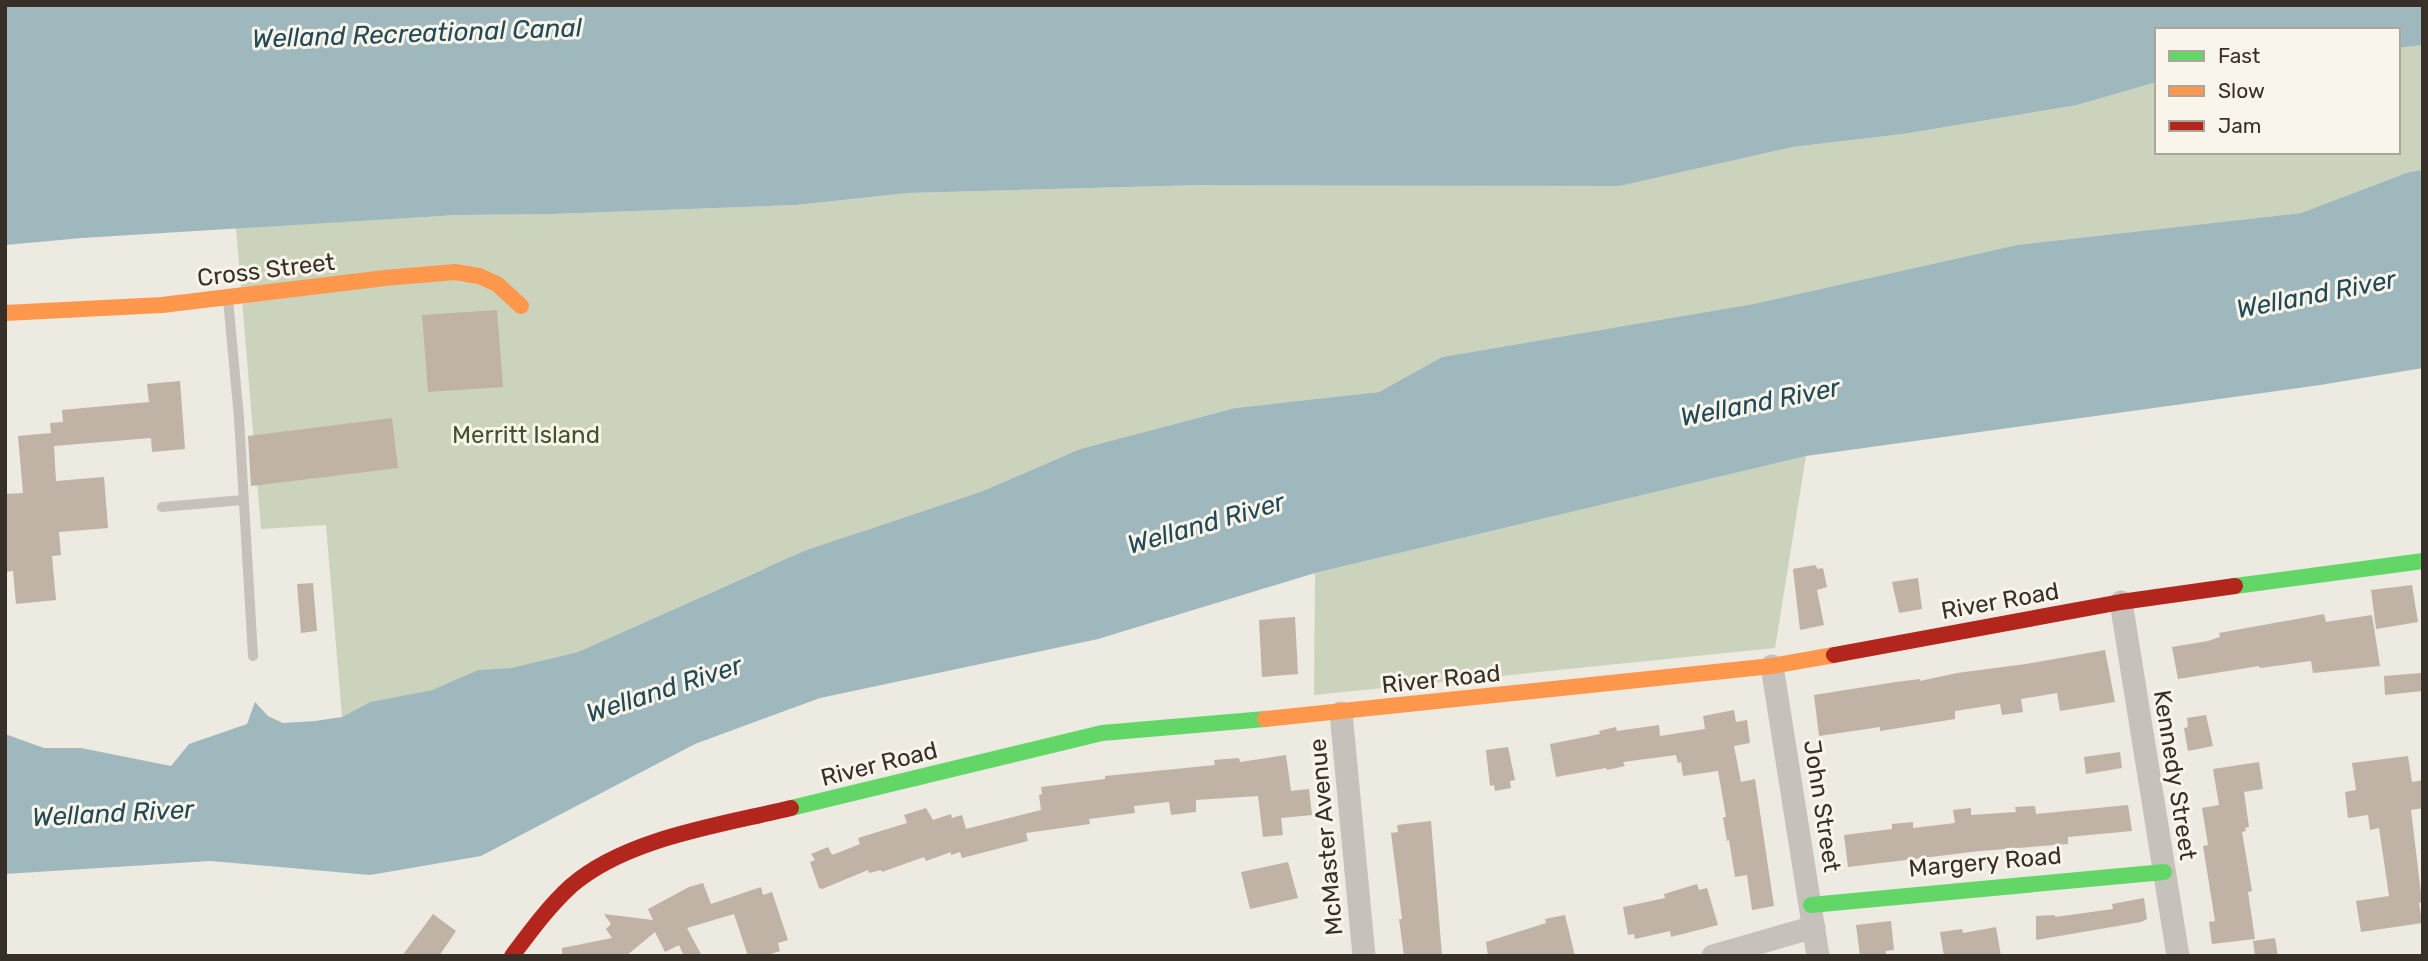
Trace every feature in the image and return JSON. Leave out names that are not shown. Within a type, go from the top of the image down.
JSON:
[{"type":"street","name":"Cross Street","points":[[5,313],[162,305],[455,272],[479,276],[497,284],[521,306]]},
{"type":"street","name":"River Road","points":[[512,956],[566,889],[592,869],[619,854],[650,843],[1062,741],[1101,733],[1341,713],[1772,666],[2121,602],[2423,561]]},
{"type":"street","name":"Kennedy Street","points":[[2121,602],[2178,956]]},
{"type":"street","name":"John Street","points":[[1772,666],[1818,956]]},
{"type":"street","name":"McMaster Avenue","points":[[1341,713],[1364,956]]},
{"type":"street","name":"Margery Road","points":[[1713,956],[1813,916],[2164,872]]},
{"type":"lane","points":[[228,297],[253,656]]},
{"type":"lane","points":[[162,507],[243,500]]},
{"type":"green space","name":"Merritt Island","points":[[2423,45],[2423,170],[2409,172],[2301,213],[2017,245],[1753,304],[1442,357],[1379,392],[1235,408],[1080,449],[983,491],[866,530],[761,570],[578,652],[511,668],[478,670],[432,690],[370,702],[342,717],[326,525],[261,529],[236,228],[458,215],[796,205],[908,193],[1200,185],[1792,147],[1903,134],[2077,105],[2155,83],[2155,154],[2400,154],[2400,48]]},
{"type":"green space","points":[[1806,456],[1775,648],[1314,695],[1315,573]]},
{"type":"water","name":"Welland Recreational Canal","points":[[5,5],[2423,5],[2423,45],[2400,48],[2400,28],[2155,28],[2155,83],[2077,105],[1903,134],[1792,147],[1619,186],[1200,185],[908,193],[796,205],[458,215],[5,245]]},
{"type":"water","name":"Welland River","points":[[2423,170],[2423,368],[2320,385],[1806,456],[1315,573],[1098,639],[820,698],[695,744],[481,856],[370,875],[210,861],[5,874],[5,734],[44,748],[81,748],[171,766],[189,744],[247,724],[255,702],[268,716],[283,723],[342,717],[370,702],[432,690],[478,670],[511,668],[578,652],[804,551],[983,491],[1080,449],[1235,408],[1379,392],[1442,357],[1753,304],[2017,245],[2301,213],[2409,172]]},
{"type":"building","points":[[497,310],[503,387],[428,392],[422,315]]},
{"type":"building","points":[[180,381],[185,449],[152,452],[151,438],[54,446],[56,481],[104,477],[108,528],[59,532],[61,555],[52,556],[56,600],[16,604],[13,571],[5,572],[5,494],[23,493],[18,436],[51,433],[50,423],[63,422],[62,410],[149,402],[147,384]]},
{"type":"building","points":[[392,418],[398,468],[251,486],[248,436]]},
{"type":"building","points":[[1815,565],[1818,569],[1823,568],[1827,587],[1817,590],[1824,625],[1800,630],[1793,569]]},
{"type":"building","points":[[1918,578],[1922,609],[1899,613],[1892,582]]},
{"type":"building","points":[[313,583],[317,631],[301,633],[297,584]]},
{"type":"building","points":[[2412,585],[2418,622],[2376,629],[2371,590]]},
{"type":"building","points":[[2324,614],[2326,622],[2372,615],[2380,666],[2313,673],[2311,661],[2178,679],[2172,647],[2208,641],[2220,637],[2219,633]]},
{"type":"building","points":[[1295,617],[1298,674],[1262,677],[1259,620]]},
{"type":"building","points":[[2105,650],[2115,702],[2060,711],[2057,693],[2021,699],[2023,712],[2002,715],[2000,704],[1955,711],[1955,719],[1880,731],[1880,727],[1819,736],[1814,695],[1896,682],[1920,681]]},
{"type":"building","points":[[2421,673],[2423,691],[2385,695],[2384,676]]},
{"type":"building","points":[[1734,710],[1736,722],[1747,720],[1750,743],[1734,746],[1741,782],[1755,779],[1774,906],[1752,910],[1747,875],[1735,877],[1723,817],[1726,817],[1718,771],[1683,776],[1681,762],[1678,763],[1676,755],[1623,762],[1625,766],[1556,777],[1550,744],[1600,734],[1599,731],[1616,727],[1617,731],[1659,725],[1660,736],[1705,729],[1703,716]]},
{"type":"building","points":[[2206,715],[2213,746],[2188,751],[2184,728],[2188,727],[2187,718]]},
{"type":"building","points":[[1508,747],[1515,780],[1510,781],[1511,788],[1495,791],[1494,785],[1490,786],[1486,750]]},
{"type":"building","points":[[2120,752],[2122,768],[2086,774],[2084,757]]},
{"type":"building","points":[[1286,755],[1291,791],[1309,789],[1312,815],[1281,818],[1283,835],[1263,837],[1258,796],[1196,800],[1196,812],[1171,815],[1169,802],[1134,806],[1135,813],[1089,819],[1090,824],[1026,833],[1028,841],[962,858],[960,852],[951,855],[951,852],[926,861],[924,857],[882,872],[869,873],[868,870],[822,889],[819,888],[810,862],[815,860],[811,854],[828,847],[832,855],[860,844],[858,838],[907,823],[904,815],[926,808],[933,820],[951,814],[952,818],[962,815],[966,829],[1041,810],[1041,787],[1105,779],[1105,776],[1215,765],[1214,760],[1239,758],[1240,762]]},
{"type":"building","points":[[2408,756],[2412,782],[2423,780],[2423,808],[2411,810],[2422,923],[2361,932],[2356,901],[2389,896],[2379,828],[2370,830],[2368,815],[2348,818],[2345,792],[2356,790],[2352,763]]},
{"type":"building","points":[[2259,762],[2263,789],[2244,792],[2249,827],[2242,832],[2252,891],[2248,892],[2255,939],[2212,944],[2209,922],[2215,921],[2203,846],[2208,845],[2202,808],[2219,805],[2213,769]]},
{"type":"building","points":[[2128,805],[2132,831],[2068,837],[2068,844],[1980,851],[1848,867],[1844,835],[1892,829],[1892,824],[1913,822],[1913,828],[1955,823],[1953,810],[1971,808],[1971,815],[2016,812],[2015,807],[2035,806],[2036,814]]},
{"type":"building","points":[[1431,821],[1442,956],[1404,956],[1391,833],[1398,832],[1397,825]]},
{"type":"building","points":[[1288,862],[1298,898],[1250,909],[1241,872]]},
{"type":"building","points":[[703,883],[711,904],[761,887],[763,895],[772,892],[788,940],[778,943],[780,951],[765,956],[748,956],[734,914],[687,928],[702,956],[684,956],[679,945],[665,952],[655,932],[626,956],[562,956],[562,948],[612,938],[606,929],[611,924],[604,914],[653,920],[648,909],[689,887]]},
{"type":"building","points":[[1697,884],[1699,890],[1707,888],[1718,925],[1671,937],[1670,931],[1635,939],[1634,934],[1628,935],[1623,907],[1665,898],[1664,894]]},
{"type":"building","points":[[2144,898],[2147,919],[2141,922],[2036,940],[2036,916],[2055,917],[2113,909],[2112,904]]},
{"type":"building","points":[[433,914],[456,931],[439,956],[402,956]]},
{"type":"building","points":[[1565,915],[1575,956],[1488,956],[1486,942],[1546,923],[1545,919]]},
{"type":"building","points":[[1891,921],[1894,950],[1886,951],[1886,956],[1860,956],[1856,925]]},
{"type":"building","points":[[1996,927],[2001,956],[1944,956],[1940,932],[1962,929],[1963,933]]},
{"type":"building","points":[[2275,938],[2278,956],[2255,956],[2253,941]]},
{"type":"traffic: fast","points":[[2235,586],[2423,561]]},
{"type":"traffic: fast","points":[[791,808],[1102,733],[1265,719]]},
{"type":"traffic: fast","points":[[1811,905],[2164,872]]},
{"type":"traffic: slow","points":[[5,313],[162,305],[455,272],[479,276],[497,284],[521,306]]},
{"type":"traffic: slow","points":[[1265,719],[1772,666],[1834,655]]},
{"type":"traffic: jam","points":[[1834,655],[2121,602],[2235,586]]},
{"type":"traffic: jam","points":[[512,956],[547,911],[571,886],[619,856],[675,835],[791,808]]}]
